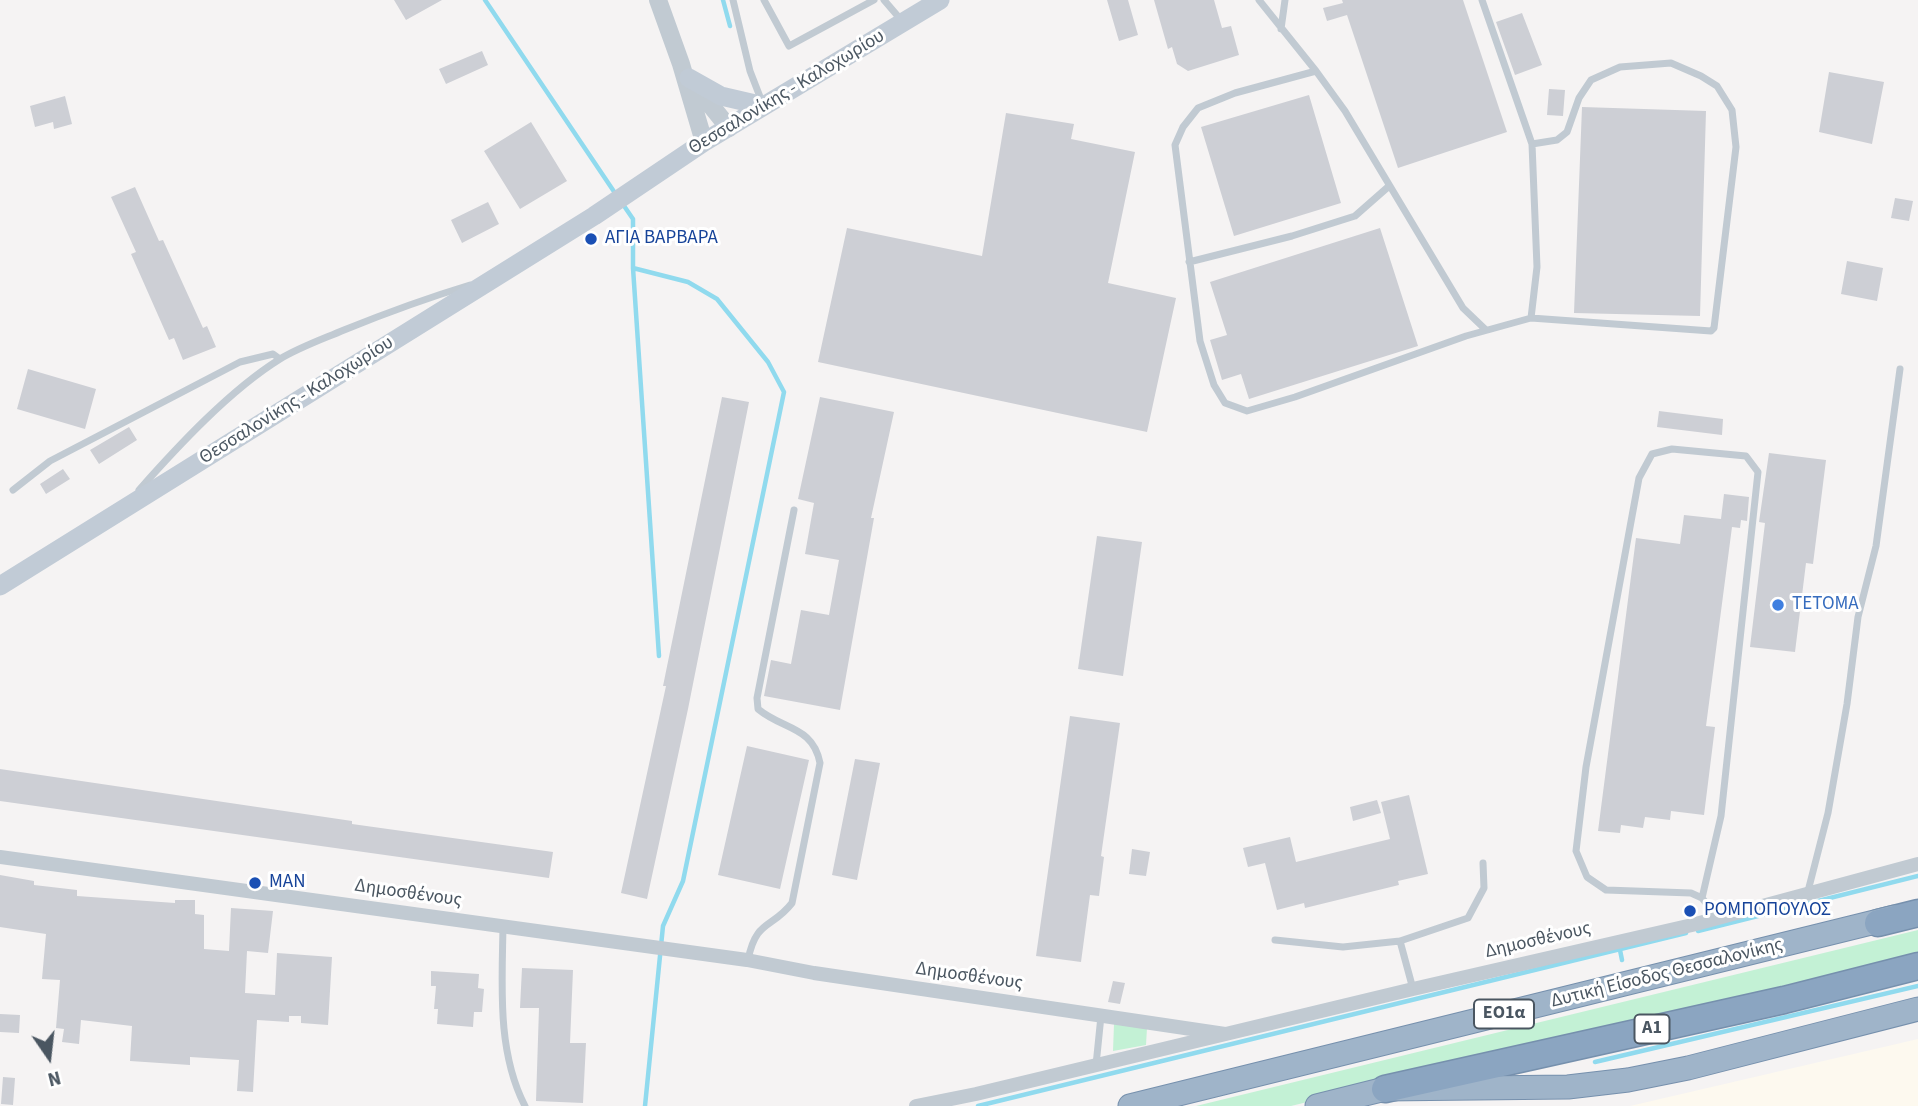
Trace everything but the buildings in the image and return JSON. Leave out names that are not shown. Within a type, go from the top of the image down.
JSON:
[{"type":"highway","name":"Δυτική Είσοδος Θεσσαλονίκης","points":[[1130,1106],[1918,911]]},
{"type":"highway","name":"Α1","points":[[1385,1089],[1784,1000],[1918,966]]},
{"type":"highway","points":[[1317,1106],[1385,1089],[1568,1087],[1608,1083],[1688,1068],[1918,1009]]},
{"type":"main road","name":"Θεσσαλονίκης - Καλοχωρίου","points":[[0,586],[594,216],[704,142],[934,2]]},
{"type":"main road","points":[[685,71],[721,96],[764,106]]},
{"type":"street","points":[[658,0],[685,71],[704,142]]},
{"type":"street","points":[[685,71],[729,128]]},
{"type":"street","name":"Δημοσθένους","points":[[0,857],[747,960],[814,973],[1225,1034],[1718,918],[1918,864]]},
{"type":"street","points":[[916,1106],[1225,1034]]},
{"type":"lane","points":[[733,0],[751,71],[764,106]]},
{"type":"lane","points":[[764,0],[789,46],[874,0]]},
{"type":"lane","points":[[884,0],[903,23]]},
{"type":"lane","points":[[1259,0],[1345,111],[1388,187],[1463,308],[1486,330]]},
{"type":"lane","points":[[1280,29],[1285,0]]},
{"type":"lane","points":[[1482,0],[1532,144],[1537,267],[1531,318]]},
{"type":"lane","points":[[1316,71],[1236,93],[1198,108],[1183,127],[1175,145],[1200,341],[1214,385],[1225,403],[1247,411],[1295,397],[1486,330],[1531,318],[1711,331],[1714,328],[1736,147],[1732,110],[1717,86],[1671,63],[1620,67],[1591,79],[1579,98],[1567,132],[1557,141],[1532,144]]},
{"type":"lane","points":[[1189,262],[1292,236],[1355,216],[1388,187]]},
{"type":"lane","points":[[122,509],[180,444],[243,387],[280,359],[321,339],[404,306],[498,276]]},
{"type":"lane","points":[[13,490],[50,461],[240,362],[273,354],[280,359]]},
{"type":"lane","points":[[1807,896],[1828,813],[1847,704],[1858,617],[1877,546],[1900,369]]},
{"type":"lane","points":[[1702,898],[1721,816],[1758,472],[1746,456],[1672,449],[1652,454],[1639,478],[1586,767],[1576,851],[1587,877],[1606,890],[1691,893],[1702,898],[1718,918]]},
{"type":"lane","points":[[747,960],[754,936],[786,911],[792,903],[820,763],[817,749],[811,739],[770,719],[758,709],[757,698],[794,510]]},
{"type":"lane","points":[[1275,940],[1343,947],[1400,941],[1468,918],[1484,888],[1483,863]]},
{"type":"lane","points":[[503,926],[502,991],[506,1045],[519,1095],[525,1106]]},
{"type":"lane","points":[[1400,941],[1413,989]]},
{"type":"lane","points":[[1096,1065],[1101,1016]]},
{"type":"shaded area","points":[[1918,1039],[1918,1106],[1630,1106]]},
{"type":"green space","points":[[1918,930],[1918,953],[1291,1106],[1196,1106]]},
{"type":"green space","points":[[1114,1024],[1147,1028],[1146,1045],[1113,1051]]},
{"type":"waterway","points":[[485,0],[617,196]]},
{"type":"waterway","points":[[723,0],[730,26]]},
{"type":"waterway","points":[[622,203],[633,219],[633,268],[688,282],[717,299],[768,362],[784,392],[683,881],[663,926],[645,1106]]},
{"type":"waterway","points":[[633,268],[659,656]]},
{"type":"waterway","points":[[1698,931],[1918,876]]},
{"type":"waterway","points":[[978,1106],[1686,933]]},
{"type":"waterway","points":[[1620,950],[1622,960]]},
{"type":"waterway","points":[[1595,1062],[1918,986]]},
{"type":"place","name":"ΑΓΙΑ ΒΑΡΒΑΡΑ","points":[[591,239]]},
{"type":"place","name":"TETOMA","points":[[1778,605]]},
{"type":"place","name":"ΜΑΝ","points":[[255,883]]},
{"type":"place","name":"ΡΟΜΠΟΠΟΥΛΟΣ","points":[[1690,911]]}]
